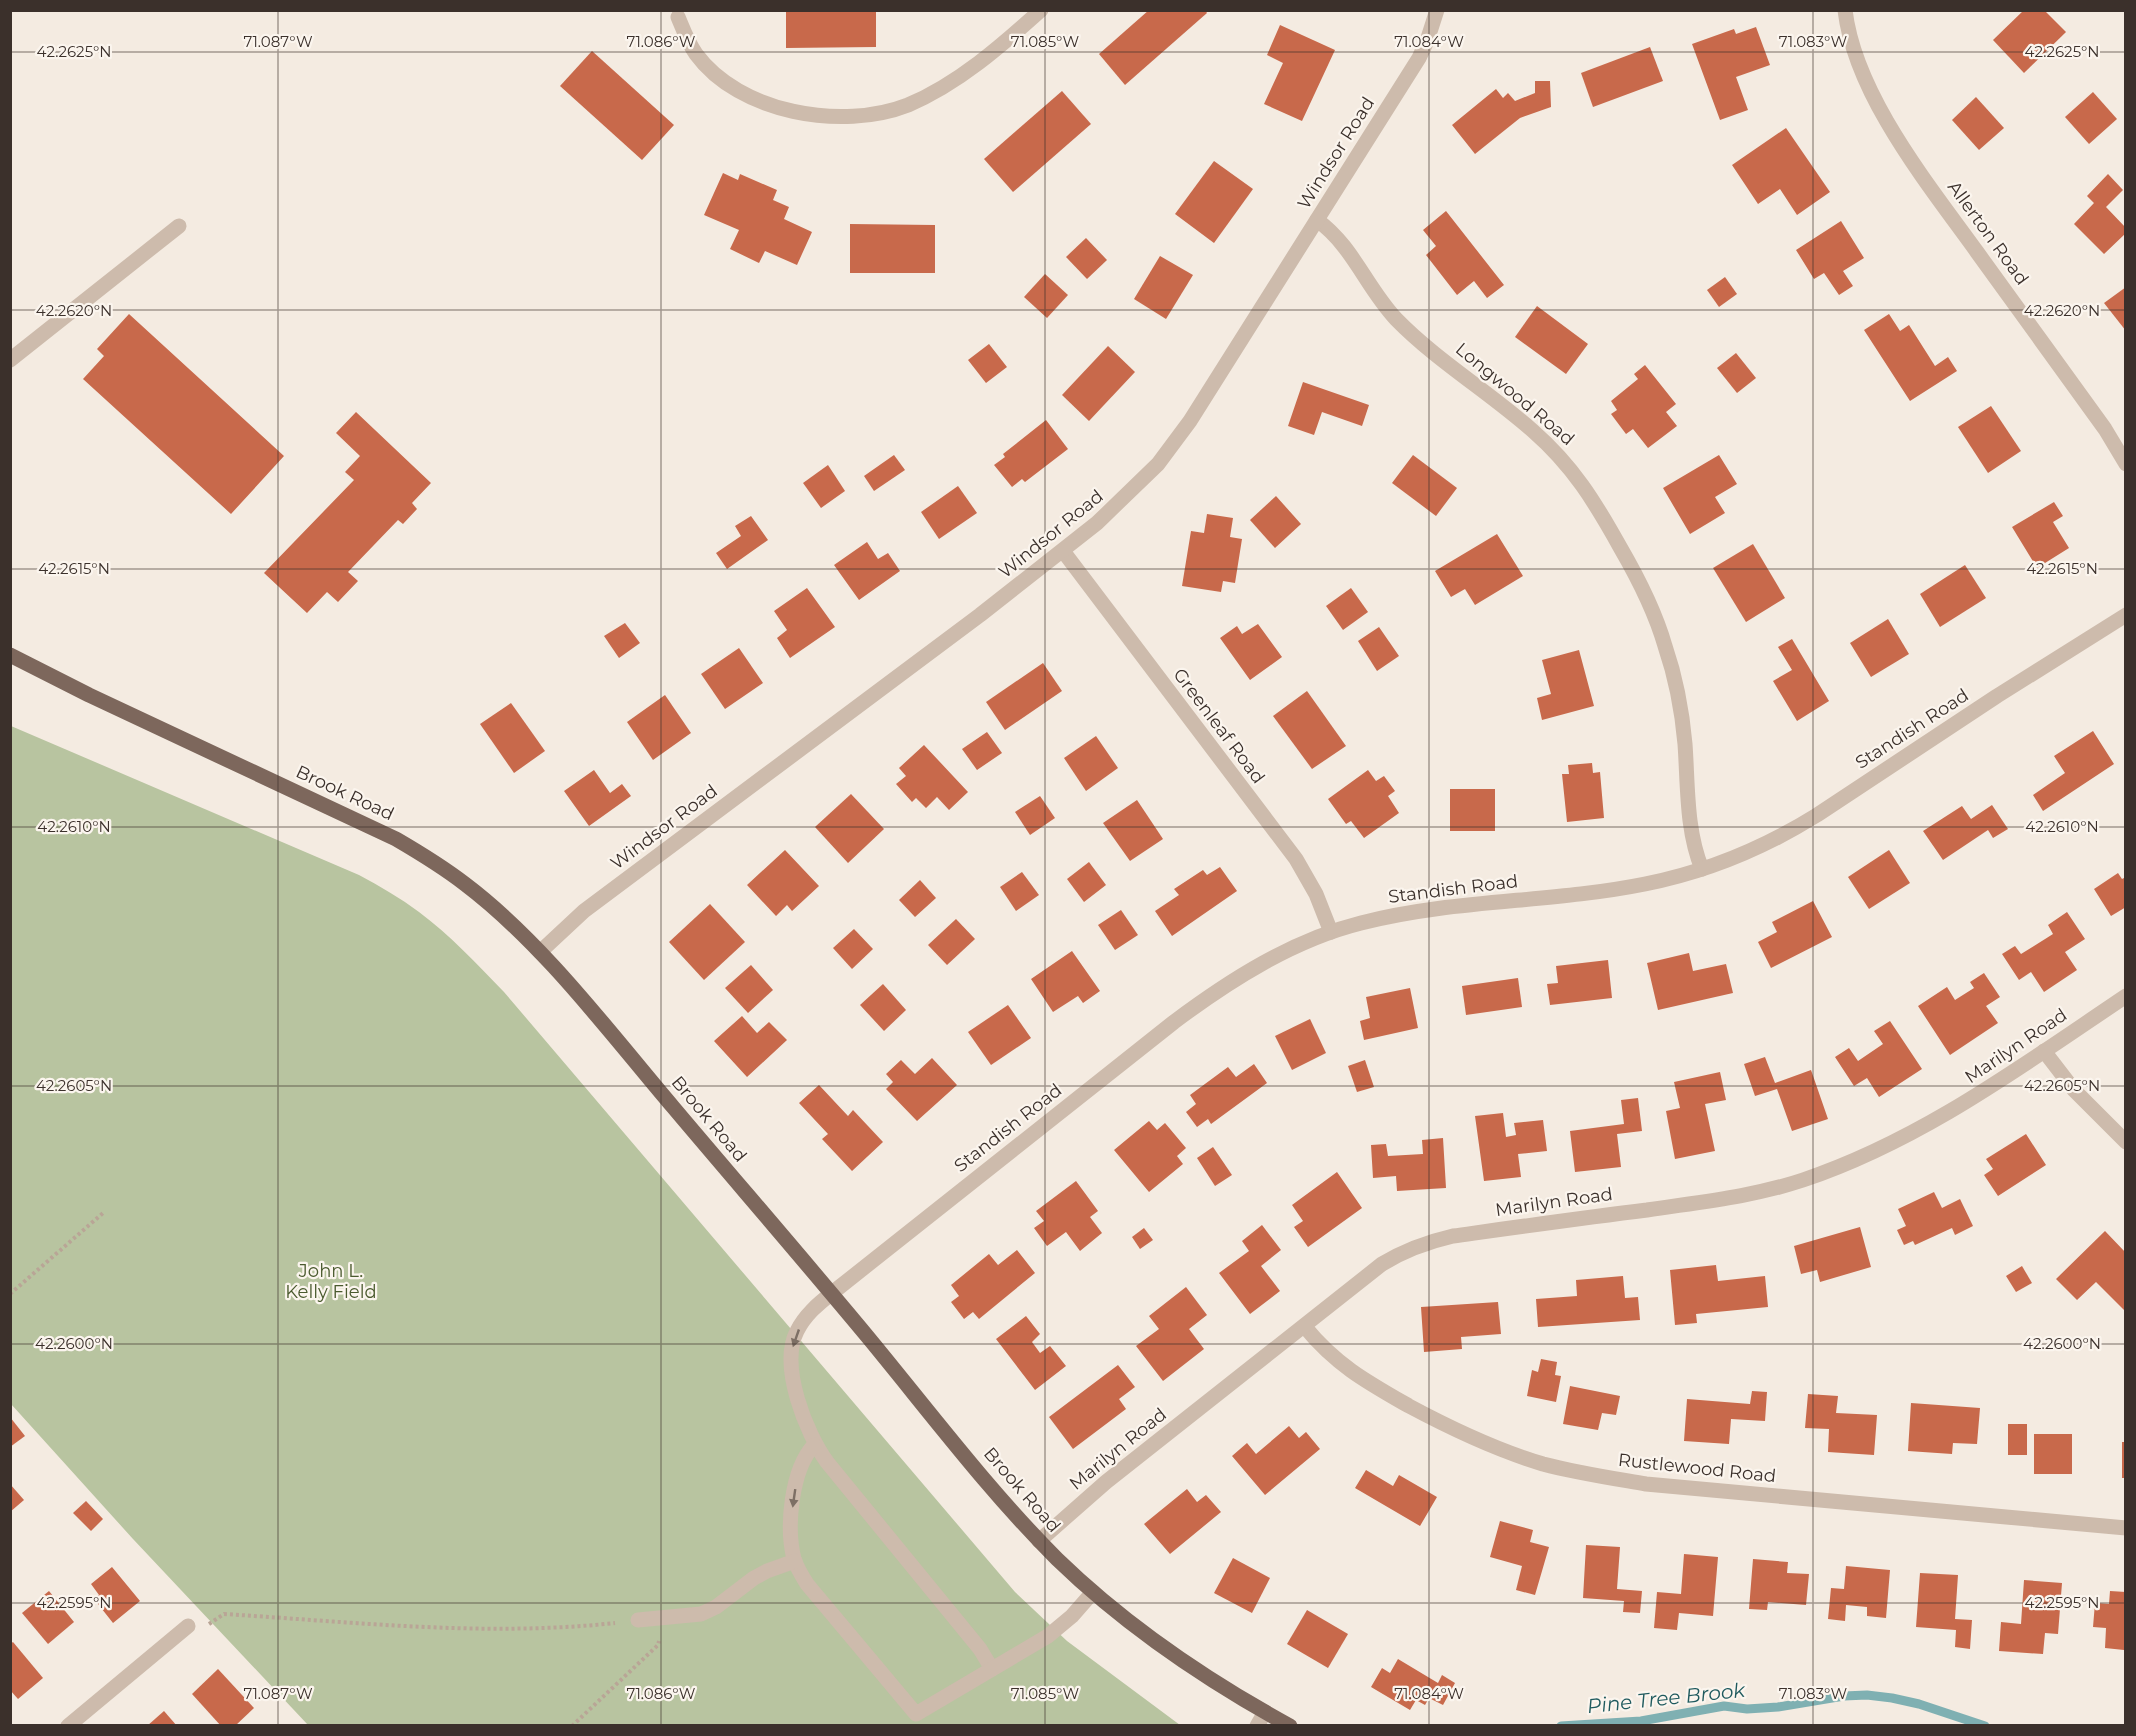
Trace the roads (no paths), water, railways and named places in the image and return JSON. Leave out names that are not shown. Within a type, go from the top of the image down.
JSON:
[{"type":"main road","name":"Brook Road","points":[[10,654],[89,695],[396,839],[466,885],[540,952],[832,1293],[999,1496],[1039,1540],[1093,1592],[1169,1650],[1265,1712],[1290,1725]]},
{"type":"street","points":[[678,17],[696,53],[728,84],[747,96],[767,104],[816,116],[840,117],[887,111],[926,96],[973,66],[1041,10]]},
{"type":"street","name":"Windsor Road","points":[[540,952],[584,911],[1063,551],[1118,505],[1158,464],[1176,443],[1419,58],[1437,10]]},
{"type":"street","name":"Allerton Road","points":[[1845,10],[1852,42],[1861,67],[1905,149],[2105,429],[2126,464]]},
{"type":"street","name":"Longwood Road","points":[[1317,220],[1339,238],[1349,250],[1365,278],[1396,318],[1415,336],[1533,430],[1567,464],[1598,506],[1642,590],[1665,643],[1682,717],[1691,837],[1702,869]]},
{"type":"street","points":[[10,360],[179,226]]},
{"type":"street","name":"Greenleaf Road","points":[[1063,551],[1296,859],[1317,894],[1331,932]]},
{"type":"street","name":"Standish Road","points":[[992,1669],[980,1648],[814,1445],[804,1419],[792,1370],[793,1343],[804,1319],[813,1308],[1196,1005],[1254,969],[1331,932],[1391,916],[1645,884],[1702,869],[1761,846],[1791,831],[2126,615]]},
{"type":"street","name":"Marilyn Road","points":[[1039,1540],[1107,1482],[1382,1264],[1414,1246],[1453,1236],[1719,1200],[1804,1180],[1864,1156],[1926,1126],[1971,1100],[2126,996]]},
{"type":"street","points":[[2044,1051],[2074,1090],[2126,1142]]},
{"type":"street","name":"Rustlewood Road","points":[[1305,1326],[1318,1342],[1349,1370],[1440,1423],[1509,1453],[1575,1472],[1646,1484],[2126,1528]]},
{"type":"street","points":[[814,1445],[801,1463],[794,1493],[791,1529],[795,1561],[807,1584],[916,1714],[1048,1636],[1072,1616],[1093,1592]]},
{"type":"street","points":[[638,1620],[701,1614],[716,1607],[754,1578],[795,1561]]},
{"type":"street","points":[[68,1725],[188,1626]]},
{"type":"street","points":[[1257,1725],[1265,1712]]},
{"type":"waterway","name":"Pine Tree Brook","points":[[1561,1726],[1641,1721],[1724,1706],[1747,1709],[1778,1707],[1844,1696],[1867,1695],[1919,1704],[1985,1726]]},
{"type":"park label","name":"John L. Kelly Field","points":[[331,1281]]}]
